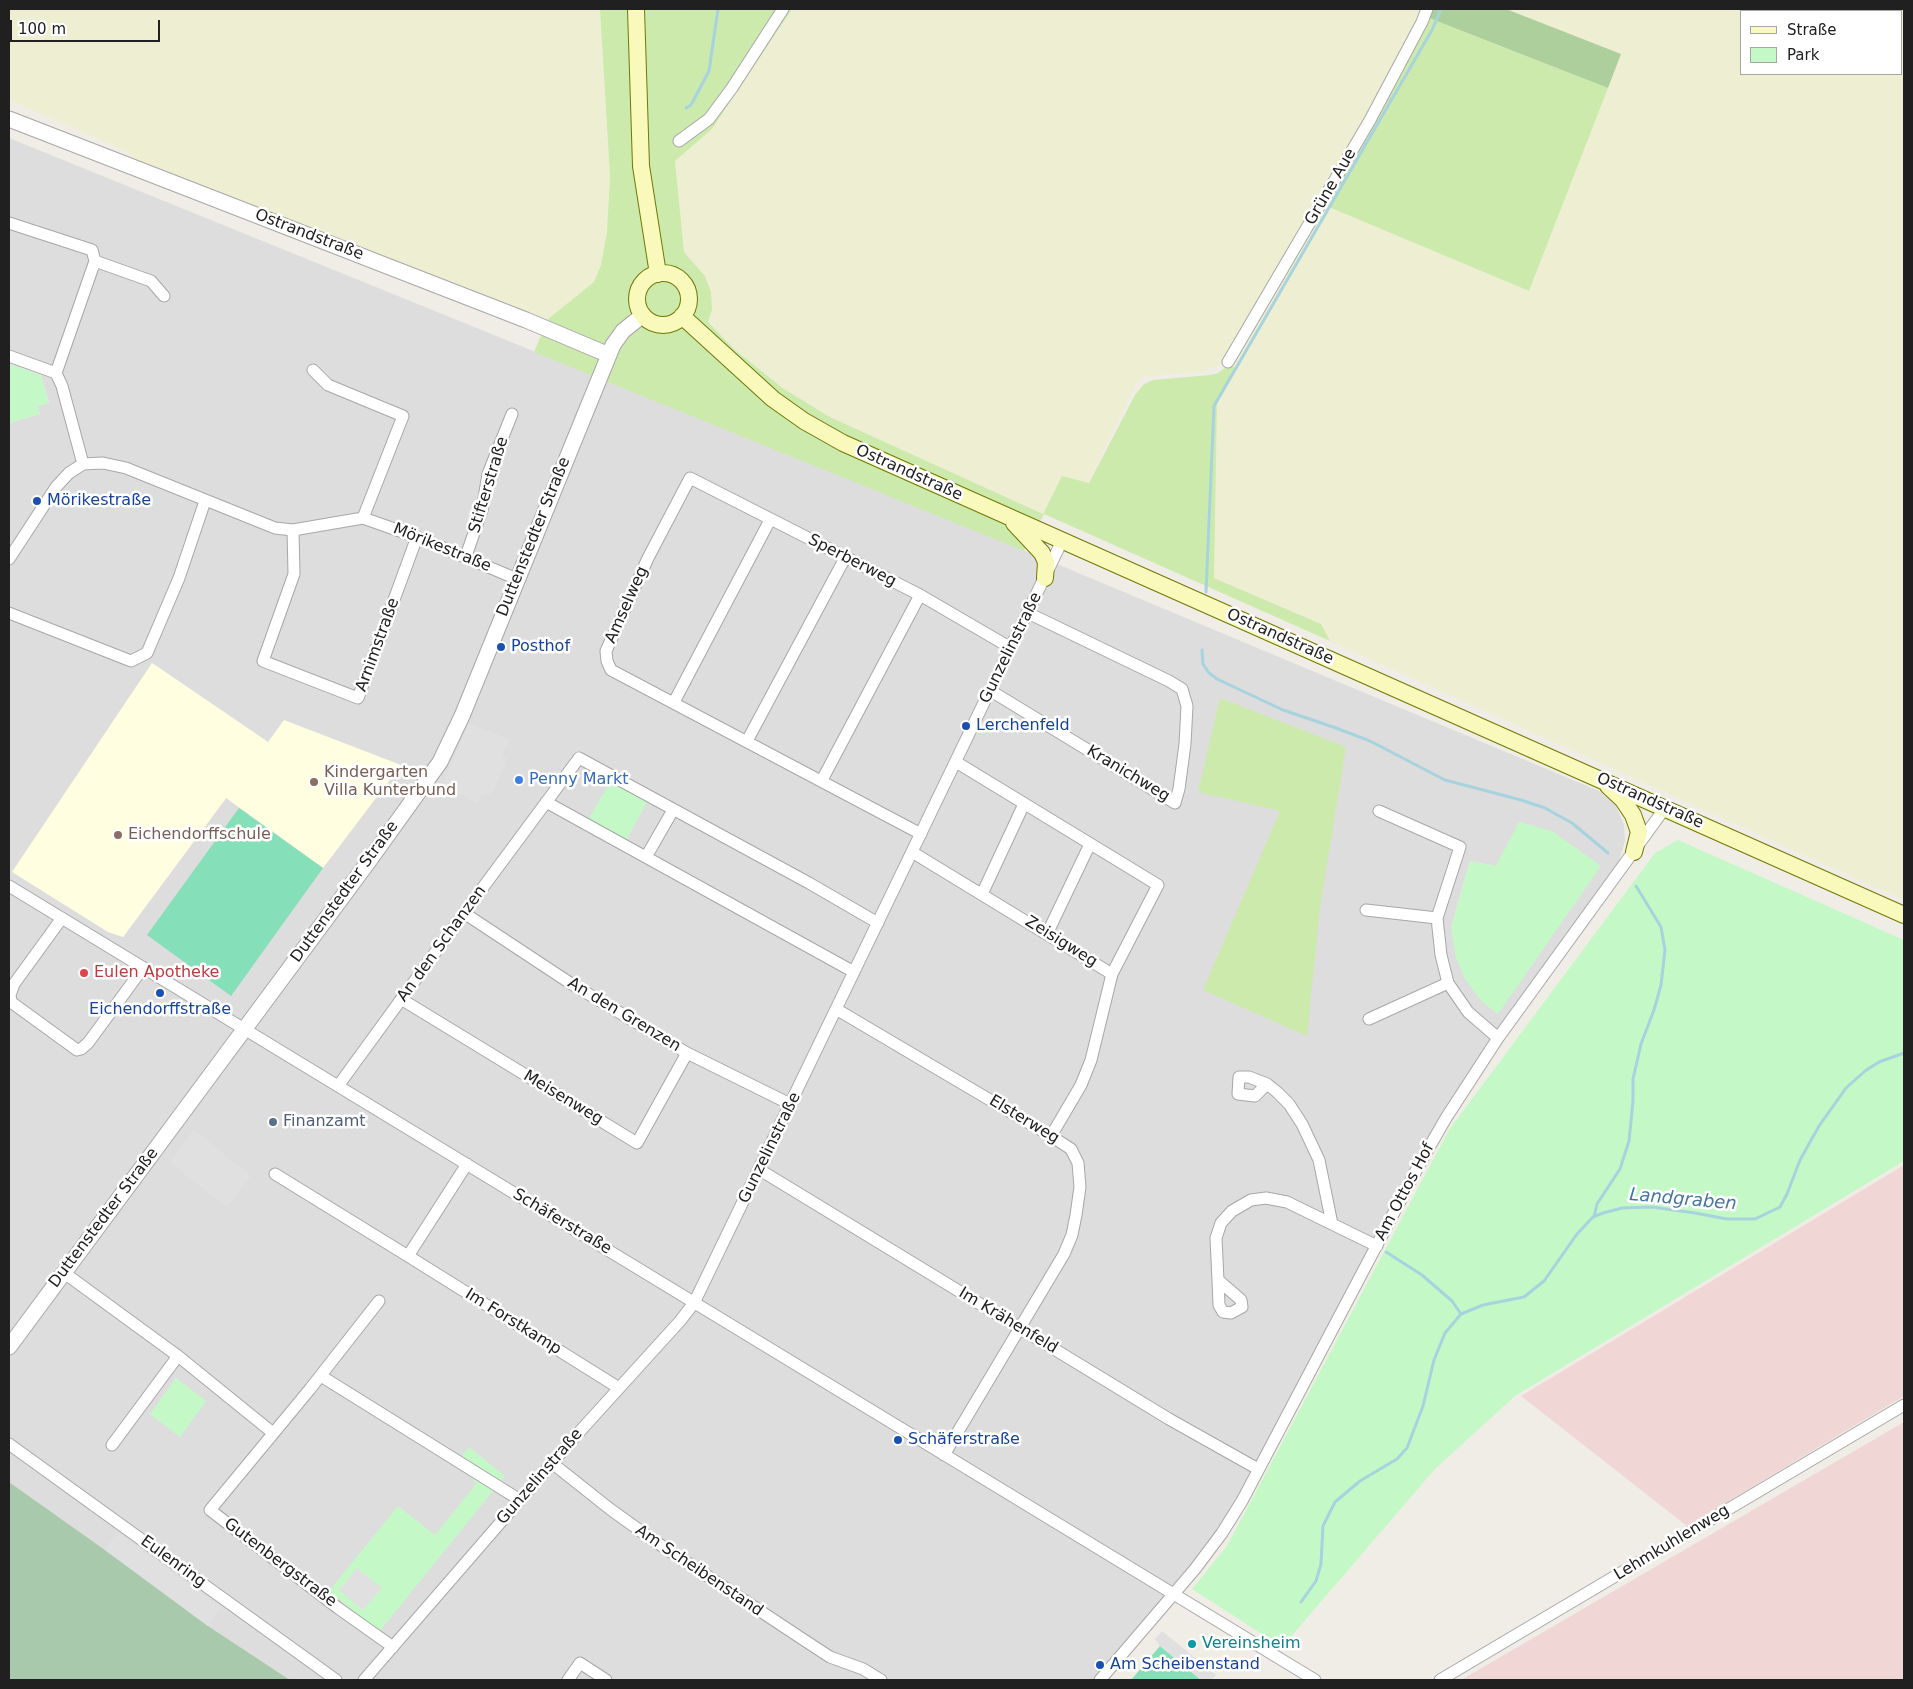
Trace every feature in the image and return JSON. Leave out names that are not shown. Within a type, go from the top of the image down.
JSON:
[{"type":"main road","points":[[636,9],[641,166],[658,274]]},
{"type":"main road","points":[[658,274],[674,276],[686,286],[689,302],[682,316],[673,323],[662,325],[651,322],[642,315],[640,310],[637,298],[640,287],[648,278],[658,274]]},
{"type":"main road","name":"Ostrandstraße","points":[[682,316],[758,387],[804,421],[843,442],[1904,914]]},
{"type":"main road","points":[[1007,516],[1042,553],[1046,562],[1045,578]]},
{"type":"main road","points":[[1601,779],[1623,800],[1633,815],[1639,832],[1634,852]]},
{"type":"street","points":[[679,141],[709,119],[732,88],[783,9]]},
{"type":"street","name":"Grüne Aue","points":[[1228,362],[1370,120],[1427,9]]},
{"type":"street","name":"Ostrandstraße","points":[[9,119],[526,320],[609,355]]},
{"type":"street","points":[[9,223],[92,250],[95,260],[56,372],[62,386],[83,464],[69,473],[56,486],[9,559]]},
{"type":"street","points":[[95,260],[151,281],[164,296]]},
{"type":"street","name":"Duttenstedter Straße","points":[[9,1347],[440,762],[462,716],[609,355],[623,331],[642,315]]},
{"type":"street","points":[[9,356],[56,372]]},
{"type":"street","points":[[313,370],[328,385],[403,416],[363,518]]},
{"type":"street","name":"Stifterstraße","points":[[466,556],[482,510],[488,474],[512,414]]},
{"type":"street","name":"Mörikestraße","points":[[83,464],[103,463],[126,468],[275,528],[293,530],[363,518],[466,556],[517,579]]},
{"type":"street","name":"Sperberweg","points":[[690,478],[920,595],[1011,648]]},
{"type":"street","name":"Amselweg","points":[[690,478],[648,558],[606,651],[606,661],[611,670],[921,834]]},
{"type":"street","points":[[9,613],[131,661],[148,653],[179,578],[204,501]]},
{"type":"street","points":[[674,702],[770,520]]},
{"type":"street","name":"Arnimstraße","points":[[293,530],[294,574],[263,661],[358,698],[417,537]]},
{"type":"street","name":"Gunzelinstraße","points":[[364,1680],[552,1463],[680,1321],[694,1302],[760,1170],[1062,540]]},
{"type":"street","points":[[747,741],[844,558]]},
{"type":"street","points":[[822,780],[920,595]]},
{"type":"street","name":"Kranichweg","points":[[991,691],[1175,803],[1179,790],[1185,744],[1187,706],[1182,689],[1028,613]]},
{"type":"street","name":"An den Schanzen","points":[[338,1086],[579,758],[809,883],[878,923]]},
{"type":"street","points":[[956,762],[1158,885],[1112,974]]},
{"type":"street","points":[[546,802],[854,972]]},
{"type":"street","points":[[982,894],[1024,804]]},
{"type":"street","name":"Am Ottos Hof","points":[[1100,1680],[1195,1569],[1222,1533],[1242,1502],[1441,1126],[1498,1038],[1665,808]]},
{"type":"street","points":[[646,857],[673,810]]},
{"type":"street","points":[[1378,811],[1460,847],[1437,918],[1441,955],[1448,983],[1468,1012],[1498,1038]]},
{"type":"street","points":[[1048,934],[1090,844]]},
{"type":"street","name":"Zeisigweg","points":[[912,852],[1112,974],[1091,1060],[1081,1085],[1051,1136]]},
{"type":"street","points":[[9,886],[244,1029]]},
{"type":"street","points":[[1366,910],[1437,918]]},
{"type":"street","name":"An den Grenzen","points":[[464,913],[570,983],[687,1053],[790,1104]]},
{"type":"street","points":[[62,918],[14,984],[10,995],[11,1002],[77,1050],[82,1049],[88,1043],[143,968]]},
{"type":"street","points":[[1369,1019],[1448,983]]},
{"type":"street","name":"Meisenweg","points":[[401,999],[637,1143],[687,1053]]},
{"type":"street","name":"Elsterweg","points":[[836,1009],[1072,1149],[1078,1163],[1080,1187],[1076,1215],[1072,1235],[1064,1254],[944,1455]]},
{"type":"street","name":"Schäferstraße","points":[[244,1029],[1315,1680]]},
{"type":"street","points":[[1267,1084],[1289,1104],[1302,1124],[1319,1160],[1332,1224]]},
{"type":"street","points":[[408,1256],[466,1164]]},
{"type":"street","name":"Im Krähenfeld","points":[[760,1170],[1168,1419],[1258,1469]]},
{"type":"street","name":"Im Forstkamp","points":[[275,1174],[619,1388]]},
{"type":"street","points":[[1218,1280],[1216,1238],[1221,1223],[1232,1210],[1251,1200],[1266,1198],[1287,1202],[1377,1246]]},
{"type":"street","points":[[63,1272],[178,1356],[273,1433]]},
{"type":"street","name":"Gutenbergstraße","points":[[379,1301],[210,1510],[338,1608],[393,1647]]},
{"type":"street","points":[[112,1445],[178,1356]]},
{"type":"street","points":[[320,1376],[520,1500]]},
{"type":"street","name":"Lehmkuhlenweg","points":[[1440,1680],[1904,1405]]},
{"type":"street","name":"Eulenring","points":[[9,1444],[336,1680]]},
{"type":"street","name":"Am Scheibenstand","points":[[552,1463],[653,1540],[804,1640],[830,1657],[863,1669],[880,1680]]},
{"type":"street","points":[[568,1680],[580,1663],[606,1680]]},
{"type":"shaded area","points":[[9,9],[600,9],[610,176],[607,232],[601,265],[594,282],[548,319],[323,234],[136,160],[126,151],[9,100]]},
{"type":"shaded area","points":[[792,9],[1423,9],[1409,41],[1228,356],[1219,366],[1204,371],[1143,377],[1139,380],[1088,483],[1062,476],[1043,514],[830,417],[784,389],[735,350],[708,322],[712,312],[711,292],[705,276],[684,252],[675,161],[712,129]]},
{"type":"shaded area","points":[[1506,9],[1904,9],[1904,900],[1330,641],[1321,624],[1214,578],[1214,406],[1237,367],[1226,367],[1324,205],[1529,291],[1621,54]]},
{"type":"shaded area","points":[[9,138],[1033,554],[1599,791],[1616,806],[1624,825],[1625,841],[1619,861],[1582,918],[1438,1121],[1213,1542],[1100,1680],[290,1680],[208,1626],[9,1482],[9,423],[40,414],[37,406],[49,403],[41,375],[9,364]],"holes":[[[152,663],[268,742],[123,937]],[[1470,861],[1496,866],[1451,928]]]},
{"type":"shaded area","name":"Eichendorffschule","points":[[152,663],[268,742],[284,720],[401,765],[323,868],[226,798],[123,937],[108,932],[12,872]]},
{"type":"shaded area","points":[[469,723],[509,739],[502,756],[507,758],[493,793],[481,795],[477,804],[443,783]]},
{"type":"shaded area","points":[[194,1129],[251,1176],[227,1207],[170,1163]]},
{"type":"shaded area","points":[[1904,1165],[1904,1396],[1687,1526],[1521,1396]]},
{"type":"shaded area","points":[[1904,1422],[1904,1679],[1461,1680]]},
{"type":"shaded area","points":[[9,1482],[208,1626],[290,1680],[9,1680]]},
{"type":"shaded area","points":[[117,1532],[221,1607],[208,1626],[105,1550]]},
{"type":"shaded area","points":[[357,1568],[382,1588],[363,1610],[339,1590]]},
{"type":"shaded area","points":[[1162,1631],[1216,1675],[1211,1680],[1201,1680],[1160,1646],[1155,1639]]},
{"type":"green space","points":[[600,9],[792,9],[712,129],[675,161],[684,252],[705,276],[711,292],[712,310],[708,322],[735,350],[784,389],[830,417],[1043,514],[1062,476],[1089,483],[1135,395],[1144,384],[1153,380],[1210,375],[1218,373],[1226,367],[1237,367],[1217,401],[1214,578],[1321,624],[1330,641],[1044,514],[1024,551],[534,352],[548,319],[594,282],[601,265],[607,232],[610,176]]},
{"type":"green space","points":[[1432,9],[1506,9],[1621,54],[1608,88],[1429,18]]},
{"type":"green space","points":[[1429,18],[1608,88],[1529,291],[1324,205]]},
{"type":"green space","points":[[9,364],[41,375],[49,403],[37,406],[40,414],[9,423]]},
{"type":"green space","points":[[1220,698],[1346,747],[1320,908],[1307,1036],[1203,990],[1280,811],[1198,792]]},
{"type":"green space","points":[[611,780],[648,800],[626,841],[588,820]]},
{"type":"green space","points":[[239,808],[323,868],[231,996],[147,935]]},
{"type":"green space","points":[[1519,822],[1552,831],[1601,866],[1498,1014],[1482,1002],[1465,979],[1456,957],[1451,928],[1470,861],[1496,866]]},
{"type":"green space","points":[[1678,840],[1904,940],[1904,1161],[1515,1396],[1435,1469],[1282,1647],[1192,1589],[1227,1546],[1449,1130],[1655,853]]},
{"type":"green space","points":[[176,1378],[206,1401],[180,1437],[150,1414]]},
{"type":"green space","points":[[469,1447],[505,1476],[379,1632],[329,1591],[398,1506],[435,1535],[477,1483],[455,1465]]},
{"type":"green space","points":[[1160,1646],[1201,1680],[1131,1680]]},
{"type":"waterway","points":[[686,108],[691,105],[709,71],[718,9]]},
{"type":"waterway","points":[[1206,592],[1214,406],[1432,30],[1441,9]]},
{"type":"waterway","points":[[1202,650],[1203,664],[1209,673],[1217,679],[1283,710],[1370,741],[1445,780],[1545,808],[1572,823],[1608,853]]},
{"type":"waterway","points":[[1594,1217],[1597,1204],[1620,1169],[1629,1141],[1633,1079],[1641,1044],[1661,985],[1665,950],[1661,927],[1636,886]]},
{"type":"waterway","name":"Landgraben","points":[[1301,1602],[1316,1581],[1321,1564],[1323,1526],[1335,1502],[1360,1481],[1397,1459],[1407,1448],[1423,1406],[1434,1360],[1445,1333],[1461,1314],[1483,1305],[1524,1297],[1544,1281],[1577,1234],[1593,1217],[1603,1213],[1622,1208],[1652,1207],[1727,1219],[1755,1219],[1780,1207],[1800,1160],[1819,1126],[1846,1088],[1865,1071],[1879,1062],[1904,1053]]},
{"type":"waterway","points":[[1386,1252],[1422,1275],[1452,1301],[1461,1314]]},
{"type":"place","name":"Mörikestraße","points":[[37,501]]},
{"type":"place","name":"Posthof","points":[[501,647]]},
{"type":"place","name":"Lerchenfeld","points":[[966,726]]},
{"type":"place","name":"Penny Markt","points":[[519,780]]},
{"type":"place","name":"Kindergarten Villa Kunterbund","points":[[314,782]]},
{"type":"place","name":"Eichendorffschule","points":[[118,835]]},
{"type":"place","name":"Eulen Apotheke","points":[[84,973]]},
{"type":"place","name":"Eichendorffstraße","points":[[160,993]]},
{"type":"place","name":"Finanzamt","points":[[273,1122]]},
{"type":"place","name":"Schäferstraße","points":[[898,1440]]},
{"type":"place","name":"Vereinsheim","points":[[1192,1644]]},
{"type":"place","name":"Am Scheibenstand","points":[[1100,1665]]}]
